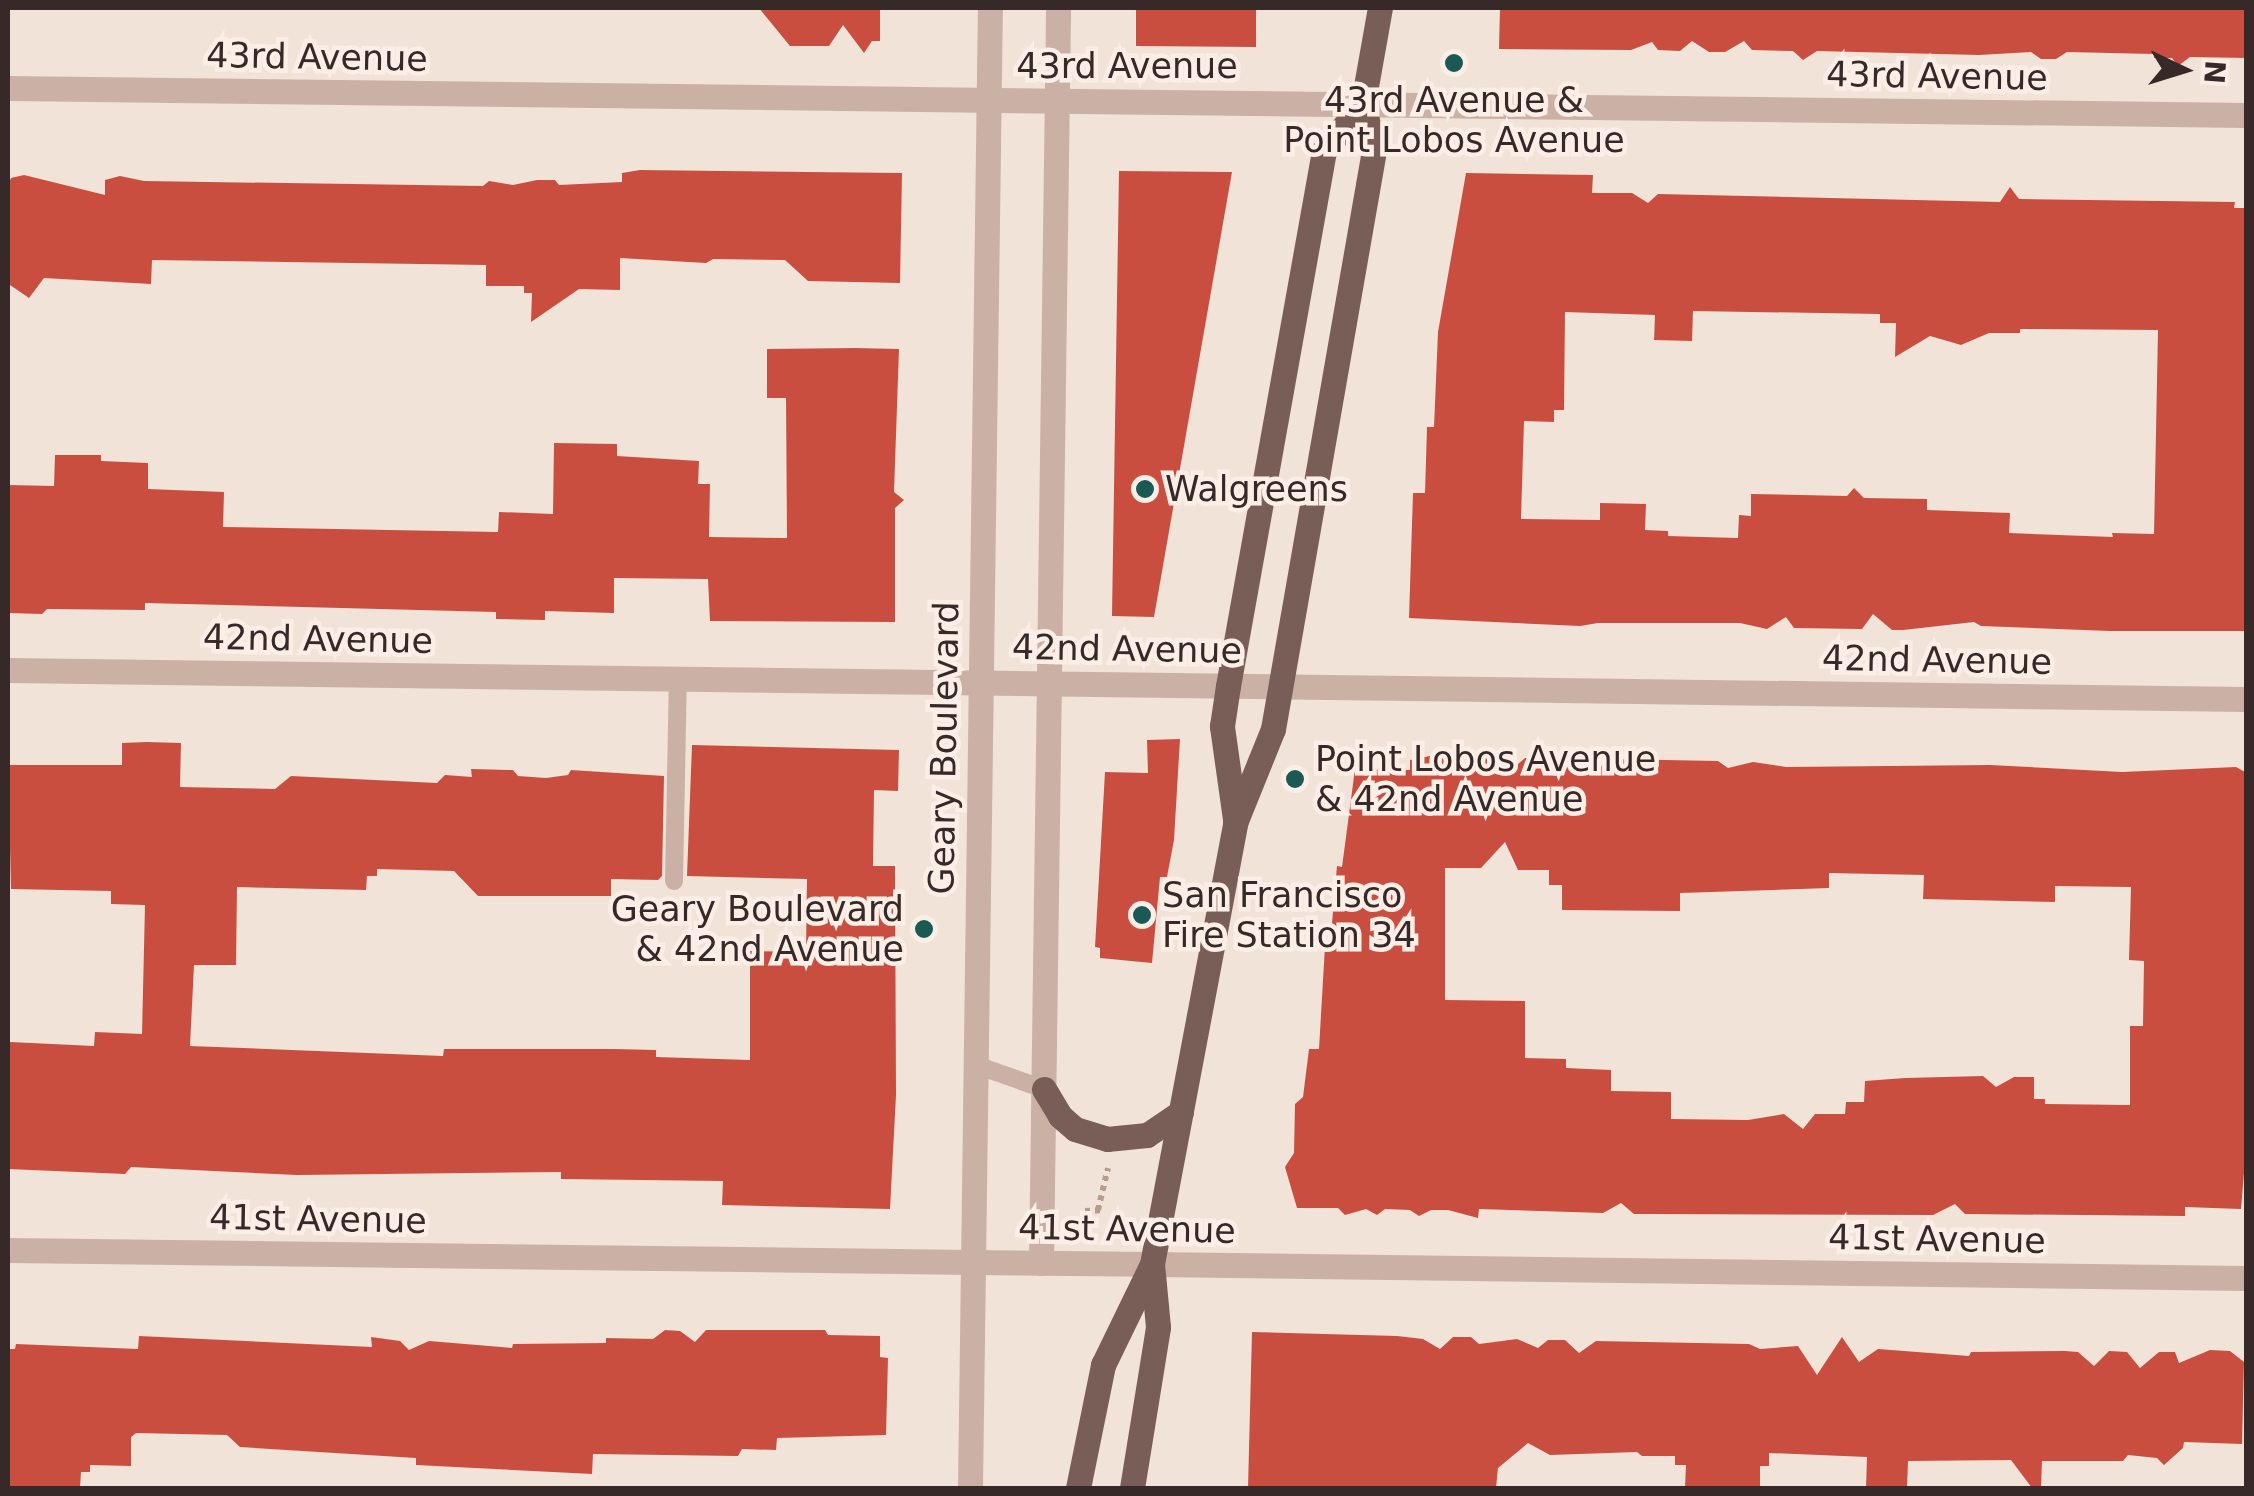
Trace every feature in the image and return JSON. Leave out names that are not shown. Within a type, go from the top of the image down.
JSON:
[{"type":"main road","points":[[1078,1488],[1103,1365],[1152,1264],[1235,823],[1273,728],[1374,150],[1363,103],[1380,8]]},
{"type":"main road","points":[[1235,823],[1222,726],[1228,686],[1324,151],[1363,103]]},
{"type":"main road","points":[[1044,1089],[1060,1116],[1075,1129],[1107,1140],[1147,1135],[1181,1112]]},
{"type":"main road","points":[[1132,1488],[1158,1327],[1152,1264]]},
{"type":"street","name":"Geary Boulevard","points":[[970,1488],[990,8]]},
{"type":"street","points":[[1041,1263],[1058,8]]},
{"type":"street","name":"43rd Avenue","points":[[8,88],[2246,115]]},
{"type":"street","name":"42nd Avenue","points":[[8,670],[2246,699]]},
{"type":"street","name":"41st Avenue","points":[[8,1250],[2246,1278]]},
{"type":"lane","points":[[674,881],[678,679]]},
{"type":"lane","points":[[976,1065],[1044,1089]]},
{"type":"path","points":[[1085,1211],[1101,1210],[1108,1167]]},
{"type":"building","points":[[759,8],[880,8],[880,41],[872,41],[864,53],[843,25],[829,46],[790,46]]},
{"type":"building","points":[[1136,8],[1256,8],[1256,47],[1136,46]]},
{"type":"building","points":[[1500,8],[2246,8],[2246,58],[2190,57],[2178,66],[2172,58],[2154,58],[2154,54],[2067,52],[2056,59],[2041,59],[2031,52],[1979,55],[1817,51],[1803,60],[1793,51],[1752,50],[1744,41],[1725,52],[1709,52],[1692,41],[1680,51],[1658,50],[1652,42],[1631,50],[1499,49]]},
{"type":"building","name":"Walgreens","points":[[1119,171],[1232,172],[1154,617],[1112,616]]},
{"type":"building","points":[[622,173],[902,173],[900,283],[808,281],[785,260],[713,259],[706,263],[620,258],[620,290],[579,289],[531,322],[532,293],[524,293],[524,286],[486,286],[486,265],[152,260],[151,284],[44,278],[29,298],[10,285],[8,278],[8,185],[11,178],[24,175],[105,195],[105,180],[120,176],[144,181],[483,186],[489,181],[513,185],[537,180],[555,180],[559,185],[622,182]]},
{"type":"building","points":[[1466,173],[1593,175],[1592,193],[1632,193],[1648,203],[1658,194],[2000,202],[2010,187],[2019,199],[2235,202],[2234,208],[2246,208],[2246,631],[2110,631],[1981,626],[1974,622],[1892,630],[1873,614],[1862,629],[1794,628],[1786,617],[1767,629],[1740,623],[1580,626],[1409,618],[1413,493],[1425,493],[1427,427],[1434,427],[1438,332]],"holes":[[[1693,311],[1880,314],[1880,323],[1896,323],[1895,357],[1930,336],[1961,345],[1989,333],[2020,333],[2020,329],[2158,330],[2154,534],[2112,533],[2113,537],[2009,533],[2010,513],[1927,510],[1927,499],[1864,498],[1854,488],[1847,496],[1751,494],[1751,516],[1739,515],[1738,538],[1668,536],[1668,531],[1645,530],[1646,504],[1600,503],[1600,520],[1521,519],[1524,421],[1554,422],[1554,410],[1564,410],[1565,312],[1655,315],[1654,340],[1692,341]]]},
{"type":"building","points":[[767,349],[899,349],[894,492],[904,500],[895,508],[895,622],[710,621],[708,579],[614,578],[614,613],[545,611],[545,620],[496,619],[496,612],[145,603],[145,610],[47,609],[42,614],[8,613],[8,485],[54,486],[55,455],[101,455],[101,461],[148,463],[148,489],[224,492],[223,527],[498,532],[499,512],[553,514],[554,443],[617,444],[617,456],[699,461],[698,484],[710,484],[709,537],[787,538],[786,398],[767,398]]},
{"type":"building","points":[[1180,739],[1174,840],[1167,877],[1160,877],[1152,963],[1100,958],[1100,948],[1095,947],[1105,772],[1148,773],[1147,740]]},
{"type":"building","points":[[122,743],[181,743],[180,787],[275,789],[291,776],[437,783],[445,775],[472,777],[471,769],[513,770],[518,776],[546,778],[568,775],[571,770],[664,776],[662,876],[658,880],[611,879],[611,896],[478,896],[454,871],[377,869],[377,876],[367,876],[366,890],[237,887],[236,965],[194,965],[190,1046],[443,1056],[444,1049],[656,1050],[656,1057],[750,1060],[750,951],[806,952],[807,879],[687,876],[692,745],[899,750],[898,791],[874,790],[873,866],[895,866],[896,1095],[890,1209],[722,1205],[723,1181],[561,1179],[561,1172],[297,1175],[131,1167],[125,1174],[8,1169],[10,1042],[94,1046],[95,1032],[142,1034],[145,905],[111,904],[111,891],[11,889],[8,765],[122,765]]},
{"type":"building","points":[[1447,757],[1460,771],[1478,757],[1493,757],[1510,771],[1525,758],[1540,758],[1551,767],[1562,759],[1588,759],[1599,768],[1611,759],[1718,761],[1728,768],[1753,762],[1786,767],[1990,765],[2122,772],[2236,767],[2245,772],[2246,797],[2246,1149],[2241,1209],[2185,1207],[2185,1216],[1965,1214],[1955,1204],[1933,1215],[1634,1214],[1621,1203],[1603,1213],[1479,1209],[1478,1218],[1448,1210],[1431,1210],[1419,1216],[1410,1210],[1385,1209],[1377,1215],[1366,1209],[1345,1215],[1338,1208],[1297,1208],[1285,1167],[1294,1153],[1295,1104],[1303,1097],[1309,1049],[1319,1049],[1325,946],[1330,946],[1337,866],[1342,867],[1355,769],[1410,770],[1410,760]],"holes":[[[1505,842],[1518,870],[1549,870],[1549,885],[1562,885],[1562,910],[1680,911],[1680,893],[1829,888],[1829,873],[1924,875],[1923,899],[2055,902],[2055,886],[2131,887],[2129,960],[2144,961],[2143,1026],[2130,1026],[2130,1105],[2045,1104],[2045,1099],[2034,1099],[2034,1077],[2014,1077],[1996,1087],[1983,1076],[1905,1078],[1865,1081],[1864,1102],[1846,1102],[1845,1114],[1815,1114],[1803,1129],[1784,1114],[1748,1120],[1671,1119],[1671,1092],[1611,1091],[1611,1070],[1566,1068],[1566,1059],[1525,1058],[1525,1001],[1445,1000],[1445,868],[1481,868]]]},
{"type":"building","points":[[665,1330],[680,1331],[695,1342],[706,1330],[825,1330],[828,1335],[880,1336],[880,1357],[888,1358],[886,1435],[777,1438],[776,1450],[742,1449],[738,1456],[593,1454],[592,1474],[416,1465],[416,1458],[240,1447],[227,1435],[136,1433],[131,1437],[131,1466],[90,1465],[90,1472],[81,1472],[80,1488],[8,1488],[8,1349],[15,1349],[16,1344],[138,1349],[139,1336],[372,1347],[371,1337],[400,1341],[409,1350],[429,1341],[512,1348],[513,1344],[606,1343],[606,1338],[653,1339]]},
{"type":"building","points":[[1252,1332],[1397,1336],[1423,1339],[1440,1349],[1453,1337],[1471,1337],[1479,1344],[1517,1339],[1538,1348],[1548,1340],[1565,1340],[1579,1353],[1596,1341],[1749,1344],[1760,1349],[1798,1346],[1817,1375],[1842,1337],[1859,1362],[1878,1349],[1969,1356],[1971,1352],[2065,1351],[2078,1352],[2094,1366],[2109,1351],[2127,1352],[2140,1368],[2159,1352],[2175,1352],[2179,1363],[2210,1350],[2230,1351],[2244,1362],[2242,1444],[2184,1442],[2183,1448],[2164,1465],[2157,1458],[2128,1455],[2123,1461],[2042,1461],[2041,1488],[2032,1488],[2011,1460],[1908,1461],[1907,1488],[1866,1488],[1867,1457],[1769,1453],[1769,1466],[1760,1466],[1760,1488],[1685,1488],[1686,1465],[1675,1465],[1675,1456],[1642,1456],[1637,1452],[1550,1455],[1528,1443],[1498,1468],[1496,1488],[1248,1488]]},
{"type":"place","name":"43rd Avenue & Point Lobos Avenue","points":[[1454,63]]},
{"type":"place","name":"Walgreens","points":[[1145,489]]},
{"type":"place","name":"Point Lobos Avenue & 42nd Avenue","points":[[1295,779]]},
{"type":"place","name":"San Francisco Fire Station 34","points":[[1142,915]]},
{"type":"place","name":"Geary Boulevard & 42nd Avenue","points":[[924,929]]}]
